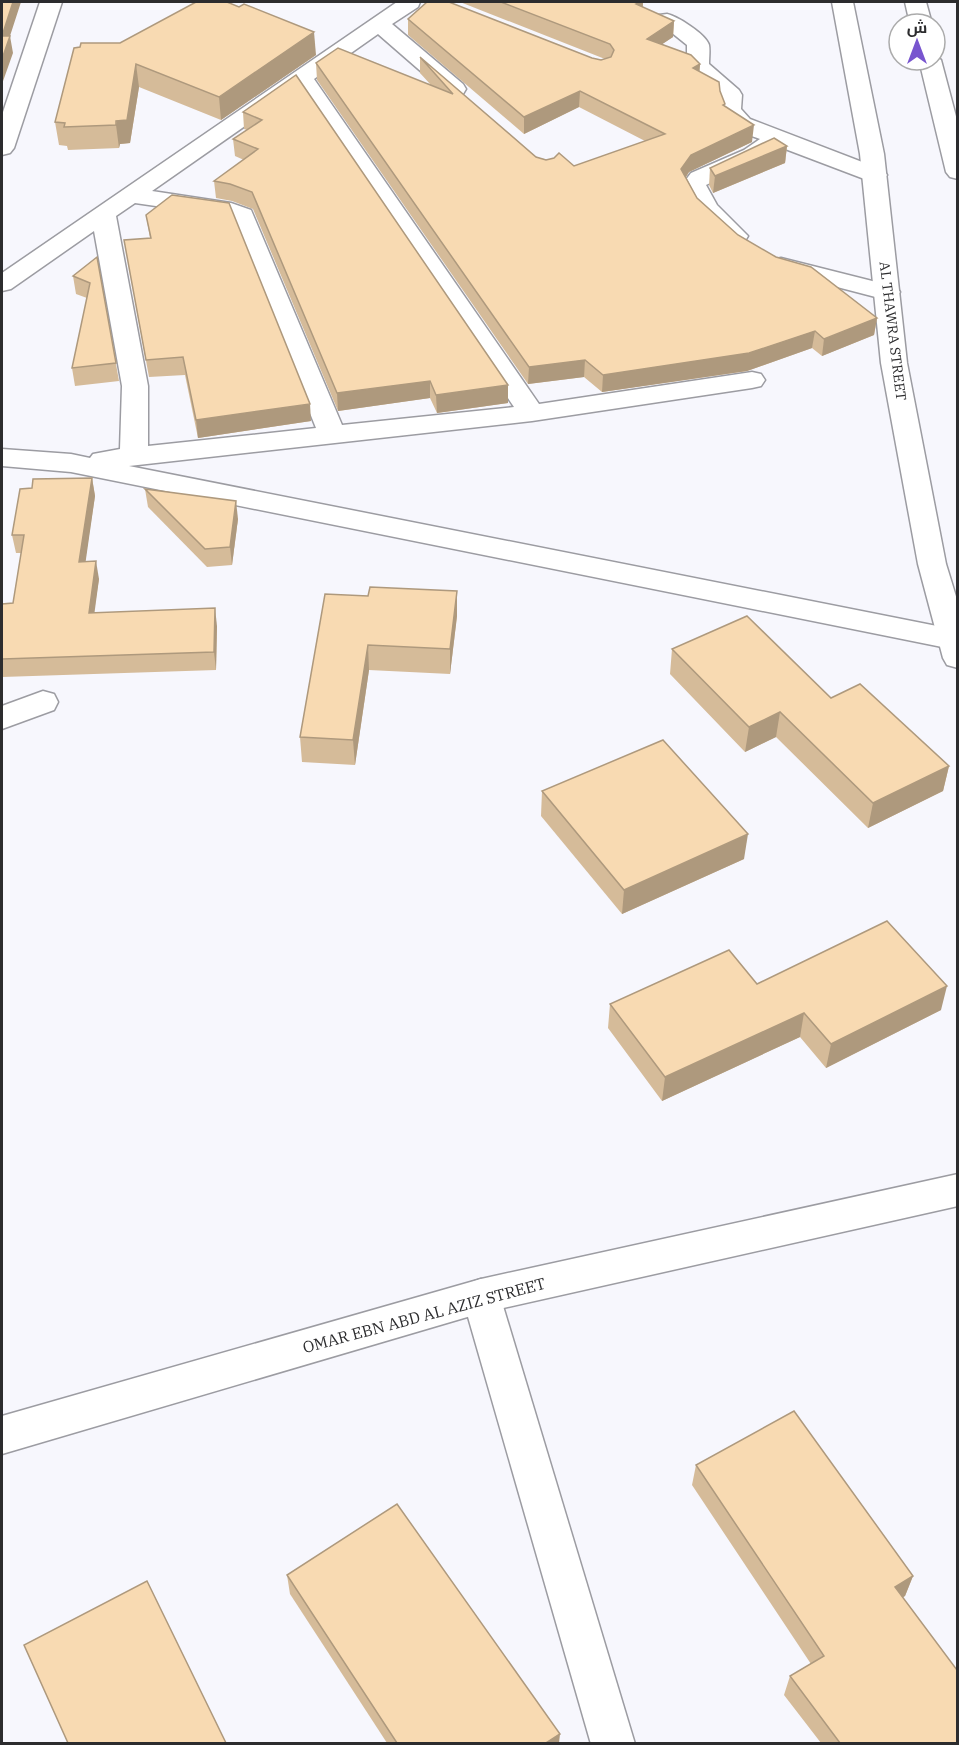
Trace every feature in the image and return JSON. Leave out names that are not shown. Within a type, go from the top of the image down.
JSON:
[{"type":"street","points":[[2,147],[51,2]]},
{"type":"street","points":[[2,284],[410,2]]},
{"type":"street","name":"AL THAWRA STREET","points":[[842,2],[874,175],[894,363],[932,564],[955,648]]},
{"type":"street","points":[[667,20],[696,41],[698,66],[731,95],[730,110],[742,124],[874,175]]},
{"type":"street","points":[[379,24],[475,107]]},
{"type":"street","points":[[2,72],[28,72]]},
{"type":"street","points":[[933,72],[957,172]]},
{"type":"street","points":[[301,76],[532,413]]},
{"type":"street","points":[[778,138],[752,155],[699,178],[694,185],[707,209],[746,245],[784,267],[887,292]]},
{"type":"street","points":[[130,195],[231,210],[242,215],[332,435]]},
{"type":"street","points":[[103,213],[135,386],[134,457]]},
{"type":"street","points":[[71,464],[532,413],[752,380]]},
{"type":"street","points":[[2,458],[71,464],[955,648]]},
{"type":"street","points":[[2,718],[42,702]]},
{"type":"street","name":"OMAR EBN ABD AL AZIZ STREET","points":[[2,1435],[481,1296],[957,1190]]},
{"type":"street","points":[[481,1296],[613,1743]]},
{"type":"building","points":[[2,2],[13,2],[2,36]]},
{"type":"building","points":[[196,2],[227,2],[239,7],[244,4],[314,32],[219,97],[136,64],[127,120],[116,121],[116,125],[64,127],[65,123],[55,122],[74,48],[80,47],[81,43],[120,43]]},
{"type":"building","points":[[427,2],[449,2],[601,60],[611,57],[614,50],[610,44],[501,2],[640,2],[636,4],[674,21],[647,39],[691,55],[700,64],[693,68],[719,82],[725,104],[723,105],[754,125],[691,155],[681,169],[697,198],[738,235],[776,257],[811,267],[877,318],[824,339],[815,331],[749,353],[603,375],[585,360],[529,367],[316,63],[338,48],[453,94],[420,57],[536,157],[546,160],[554,158],[559,153],[574,166],[665,134],[580,91],[524,117],[408,19]]},
{"type":"building","points":[[2,36],[10,36],[2,59]]},
{"type":"building","points":[[296,75],[508,385],[436,395],[430,381],[337,393],[252,192],[214,181],[258,149],[233,139],[262,120],[243,112]]},
{"type":"building","points":[[774,138],[787,146],[715,176],[710,168]]},
{"type":"building","points":[[172,195],[229,203],[310,404],[196,420],[183,357],[146,360],[124,240],[151,238],[146,215]]},
{"type":"building","points":[[97,257],[116,363],[72,368],[90,283],[73,276]]},
{"type":"building","points":[[92,478],[79,562],[96,561],[89,613],[215,608],[214,652],[2,659],[2,604],[13,603],[24,535],[12,535],[20,489],[32,488],[33,479]]},
{"type":"building","points":[[145,489],[236,501],[230,547],[205,549]]},
{"type":"building","points":[[370,587],[457,591],[450,649],[368,645],[353,740],[300,737],[325,594],[368,596]]},
{"type":"building","points":[[747,616],[831,698],[860,684],[949,766],[873,803],[780,712],[749,727],[672,649]]},
{"type":"building","points":[[663,740],[748,834],[624,890],[542,791]]},
{"type":"building","points":[[887,921],[947,986],[831,1044],[804,1013],[665,1077],[610,1004],[729,950],[757,984]]},
{"type":"building","points":[[794,1411],[913,1576],[895,1587],[957,1670],[957,1743],[840,1743],[790,1676],[824,1656],[696,1465]]},
{"type":"building","points":[[397,1504],[560,1734],[546,1743],[397,1743],[287,1575]]},
{"type":"building","points":[[147,1581],[226,1743],[68,1743],[24,1645]]}]
